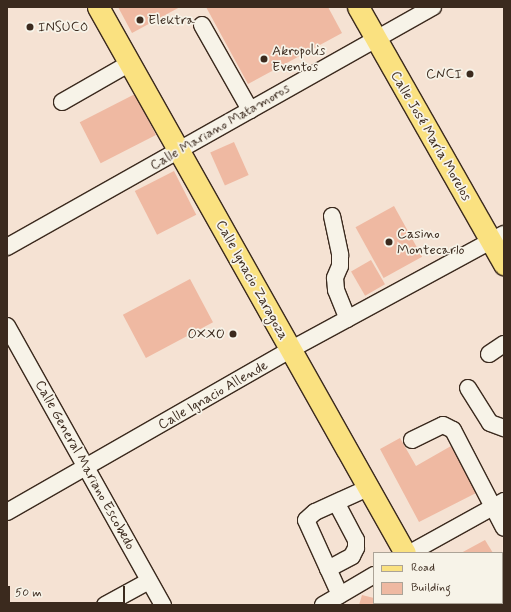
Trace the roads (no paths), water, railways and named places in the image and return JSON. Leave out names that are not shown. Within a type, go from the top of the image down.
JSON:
[{"type":"main road","name":"Calle Ignacio Zaragoza","points":[[98,7],[404,552]]},
{"type":"main road","name":"Calle José María Morelos","points":[[358,7],[375,39],[498,237],[504,264]]},
{"type":"street","name":"Calle Mariano Matamoros","points":[[7,247],[180,151],[433,7]]},
{"type":"street","points":[[202,25],[250,110]]},
{"type":"street","points":[[62,102],[130,63]]},
{"type":"street","points":[[332,216],[340,255],[340,266],[335,278],[336,290],[348,318]]},
{"type":"street","name":"Calle Ignacio Allende","points":[[7,512],[87,468],[290,350],[498,237]]},
{"type":"street","name":"Calle General Mariano Escobedo","points":[[7,326],[163,605]]},
{"type":"street","points":[[489,354],[504,344]]},
{"type":"street","points":[[468,388],[490,422],[504,428]]},
{"type":"street","points":[[412,440],[436,427],[448,425],[453,430],[499,504],[504,528]]},
{"type":"street","points":[[340,595],[306,520],[315,512],[337,504],[368,488]]},
{"type":"street","points":[[328,569],[352,556],[356,548],[356,540],[337,504]]},
{"type":"street","points":[[412,552],[499,504]]},
{"type":"street","points":[[324,605],[373,576]]},
{"type":"street","points":[[105,605],[149,581]]},
{"type":"place","name":"Elektra","points":[[140,20]]},
{"type":"place","name":"INSUCO","points":[[30,27]]},
{"type":"place","name":"Akropolis Eventos","points":[[264,59]]},
{"type":"place","name":"CNCI","points":[[470,74]]},
{"type":"place","name":"Casino Montecarlo","points":[[389,242]]},
{"type":"place","name":"OXXO","points":[[233,334]]}]
